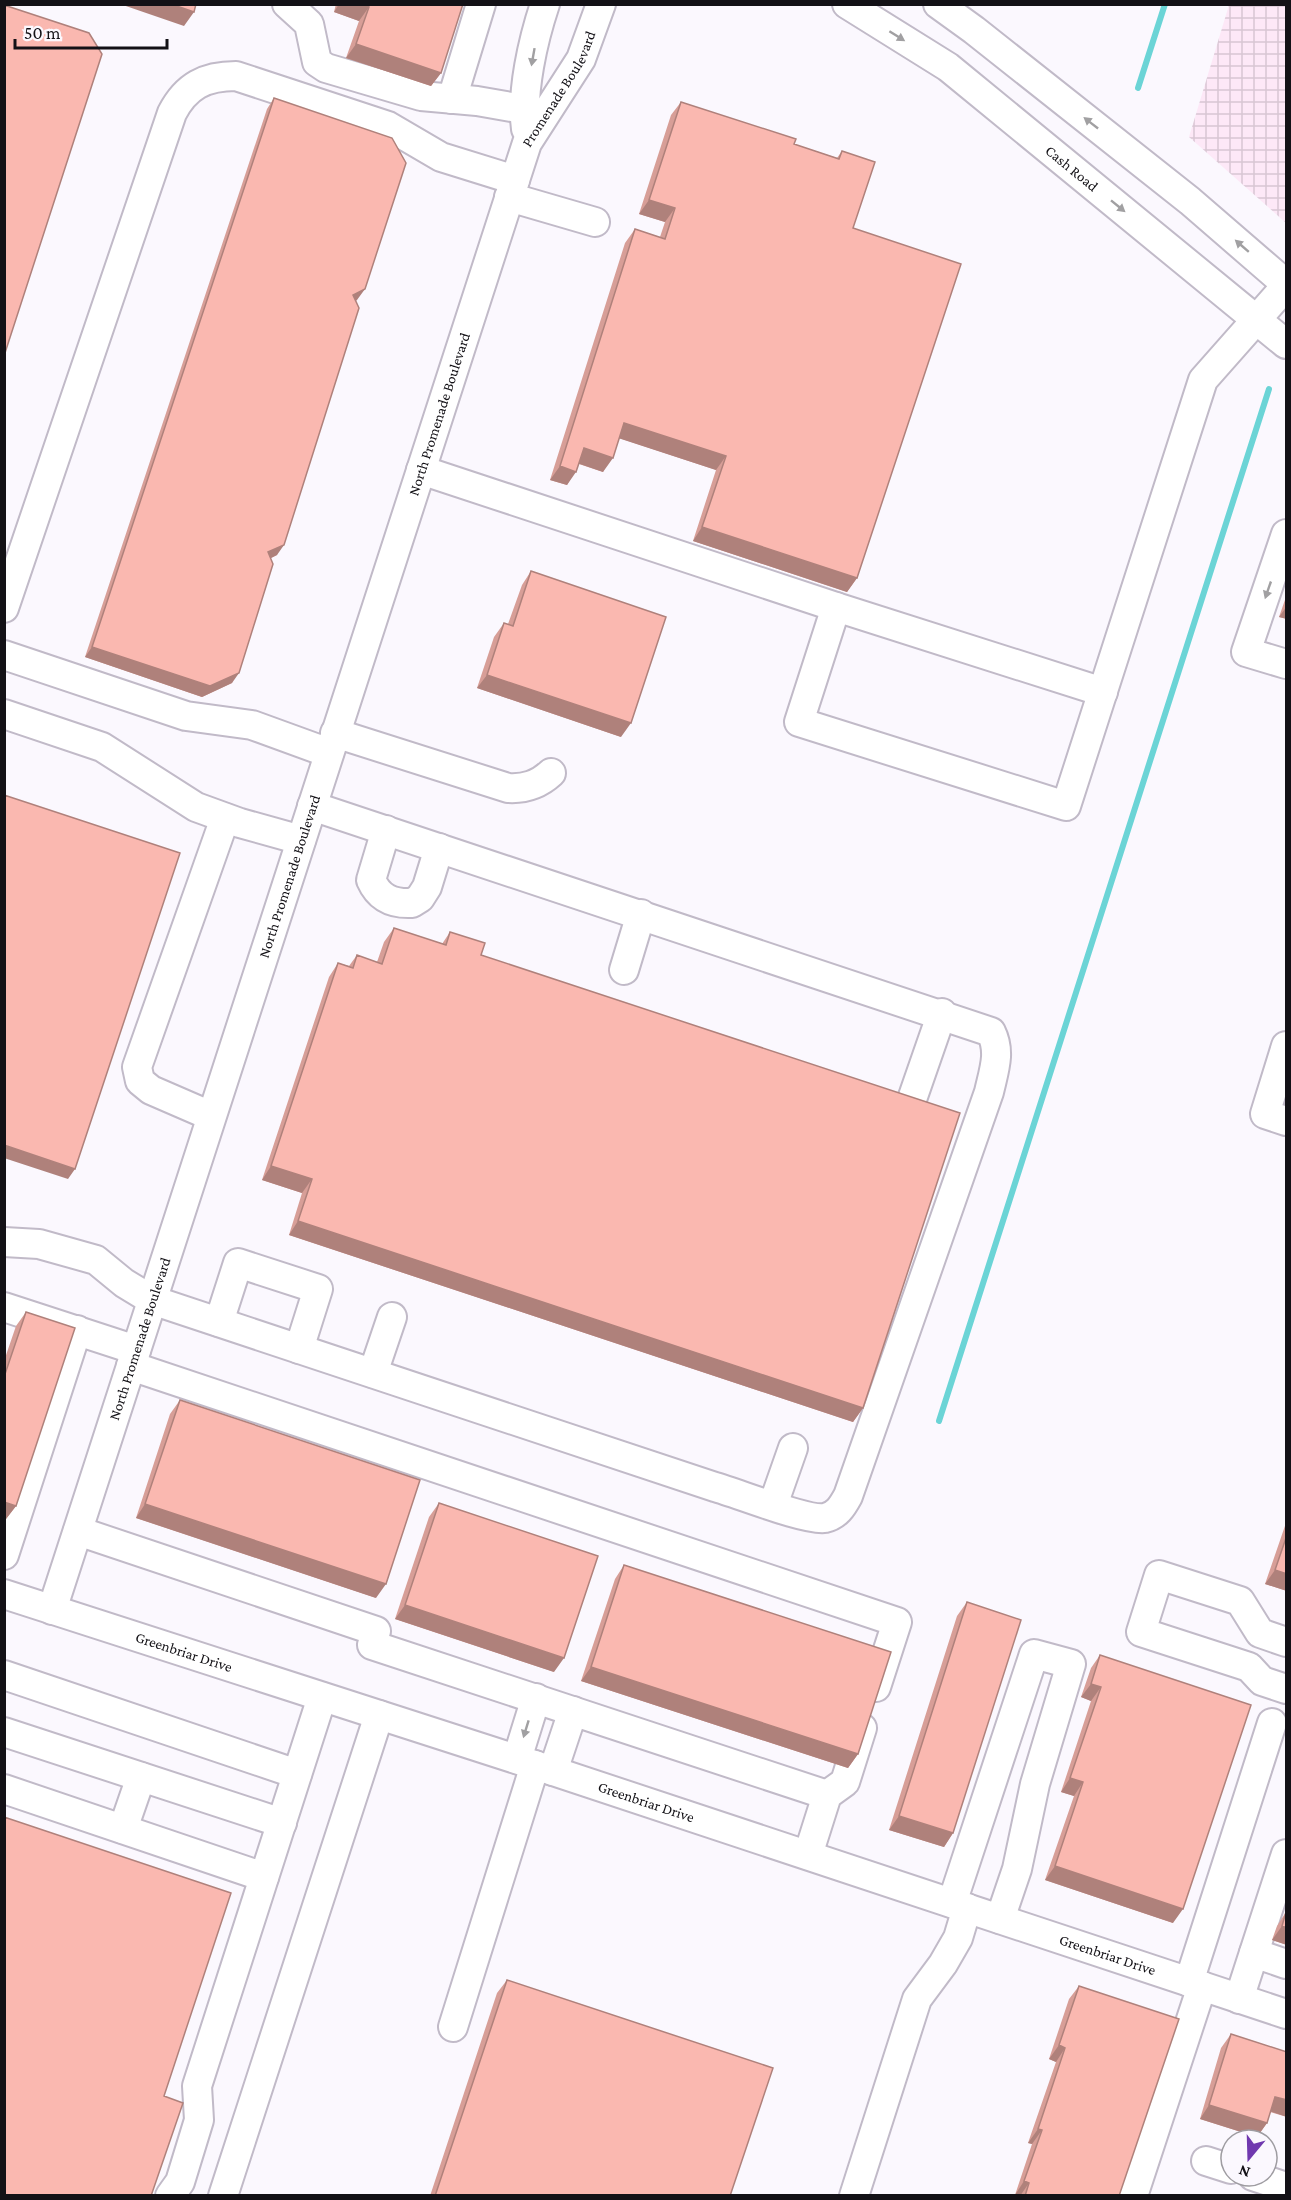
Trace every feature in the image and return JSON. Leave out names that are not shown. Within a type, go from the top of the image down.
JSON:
[{"type":"street","points":[[288,4],[309,24],[317,62],[326,68],[421,96],[523,109]]},
{"type":"street","points":[[452,99],[481,4]]},
{"type":"street","name":"Promenade Boulevard","points":[[527,143],[523,109],[539,23],[545,4]]},
{"type":"street","name":"Promenade Boulevard","points":[[527,143],[581,59],[601,4]]},
{"type":"street","name":"Cash Road","points":[[847,4],[948,67],[1287,344]]},
{"type":"street","points":[[836,607],[799,722],[1066,806],[1203,380],[1287,285],[1190,201],[938,4]]},
{"type":"street","points":[[948,67],[974,30]]},
{"type":"street","points":[[4,608],[168,124],[182,94],[219,76],[236,76],[388,126],[441,157],[512,189],[595,222]]},
{"type":"street","name":"North Promenade Boulevard","points":[[52,1610],[527,143]]},
{"type":"street","points":[[421,470],[836,607],[1103,692]]},
{"type":"street","points":[[1287,534],[1246,652],[1287,664]]},
{"type":"street","points":[[4,655],[186,716],[252,725],[508,788],[523,789],[542,781],[551,773]]},
{"type":"street","points":[[4,714],[102,747],[196,807],[301,840]]},
{"type":"street","points":[[4,1242],[39,1244],[96,1260],[124,1283],[152,1300],[773,1505],[824,1518],[840,1511],[848,1496],[989,1092],[998,1055],[997,1043],[992,1032],[942,1013],[312,806]]},
{"type":"street","points":[[212,1116],[151,1090],[140,1081],[137,1067],[225,818]]},
{"type":"street","points":[[386,830],[371,880],[382,897],[391,901],[412,903],[420,897],[439,848]]},
{"type":"street","points":[[624,970],[641,914]]},
{"type":"street","points":[[909,1108],[942,1013]]},
{"type":"street","points":[[1286,1046],[1264,1114],[1287,1121]]},
{"type":"street","points":[[219,1322],[238,1263],[250,1266],[318,1289],[299,1349]]},
{"type":"street","points":[[4,1307],[77,1330],[133,1358],[897,1622],[845,1782],[828,1795],[808,1855]]},
{"type":"street","points":[[373,1373],[392,1317]]},
{"type":"street","points":[[7,1538],[77,1330]]},
{"type":"street","points":[[773,1505],[793,1448]]},
{"type":"street","points":[[78,1531],[536,1698],[828,1795]]},
{"type":"street","points":[[1287,1642],[1260,1633],[1240,1601],[1159,1575],[1140,1632],[1249,1667],[1262,1681],[1287,1689]]},
{"type":"street","name":"Greenbriar Drive","points":[[4,1594],[535,1765],[1287,2014]]},
{"type":"street","points":[[1249,1667],[1260,1633]]},
{"type":"street","points":[[854,2196],[917,1999],[943,1964],[958,1938],[960,1905],[1034,1654],[1071,1664],[1035,1784],[1017,1869],[1000,1919]]},
{"type":"street","points":[[4,1675],[297,1774]]},
{"type":"street","points":[[170,2196],[180,2181],[199,2120],[197,2086],[322,1697]]},
{"type":"street","points":[[453,2027],[535,1765],[536,1698]]},
{"type":"street","points":[[535,1765],[573,1711]]},
{"type":"street","points":[[222,2196],[379,1715]]},
{"type":"street","points":[[1133,2196],[1272,1723]]},
{"type":"street","points":[[4,1732],[282,1823]]},
{"type":"street","points":[[123,1829],[141,1777]]},
{"type":"street","points":[[4,1789],[264,1877]]},
{"type":"street","points":[[1239,1999],[1287,1854]]},
{"type":"street","points":[[1254,1953],[1287,1964]]},
{"type":"shaded area","points":[[1229,5],[1286,5],[1286,223],[1189,137]]},
{"type":"building","points":[[171,4],[196,4],[194,12]]},
{"type":"building","points":[[362,4],[463,4],[441,73],[356,44],[369,7]]},
{"type":"building","points":[[4,5],[89,33],[102,54],[4,356]]},
{"type":"building","points":[[274,98],[392,138],[406,163],[365,289],[353,295],[359,308],[284,545],[268,552],[273,564],[239,673],[210,686],[92,647]]},
{"type":"building","points":[[681,102],[796,139],[794,144],[839,159],[842,151],[875,162],[853,228],[961,264],[857,578],[702,527],[726,456],[624,423],[613,458],[584,448],[576,472],[560,466],[635,229],[665,239],[675,208],[649,200]]},
{"type":"building","points":[[531,571],[666,617],[631,723],[487,675],[504,623],[513,626]]},
{"type":"building","points":[[4,795],[180,853],[75,1169],[4,1145]]},
{"type":"building","points":[[394,928],[446,945],[450,932],[485,943],[481,955],[960,1113],[863,1408],[298,1221],[312,1179],[271,1166],[338,963],[353,968],[357,955],[382,964]]},
{"type":"building","points":[[26,1312],[75,1328],[16,1506],[4,1502],[4,1377]]},
{"type":"building","points":[[180,1400],[420,1480],[386,1584],[145,1504]]},
{"type":"building","points":[[439,1503],[598,1556],[564,1658],[405,1605]]},
{"type":"building","points":[[1287,1535],[1287,1574],[1275,1570]]},
{"type":"building","points":[[624,1565],[891,1652],[858,1754],[591,1667]]},
{"type":"building","points":[[967,1602],[1021,1620],[953,1833],[899,1816]]},
{"type":"building","points":[[1100,1655],[1251,1705],[1183,1909],[1055,1866],[1083,1782],[1070,1778],[1101,1687],[1091,1684]]},
{"type":"building","points":[[4,1817],[231,1893],[164,2096],[183,2103],[151,2196],[4,2196]]},
{"type":"building","points":[[1287,1912],[1287,1928],[1282,1926]]},
{"type":"building","points":[[507,1980],[773,2068],[730,2196],[435,2196]]},
{"type":"building","points":[[1079,1986],[1179,2019],[1119,2196],[1025,2196],[1029,2183],[1024,2181],[1042,2130],[1038,2129],[1065,2048],[1059,2045]]},
{"type":"building","points":[[1231,2034],[1287,2052],[1287,2100],[1275,2097],[1267,2123],[1209,2105]]},
{"type":"waterway","points":[[1138,88],[1165,4]]},
{"type":"waterway","points":[[939,1421],[1269,389]]}]
